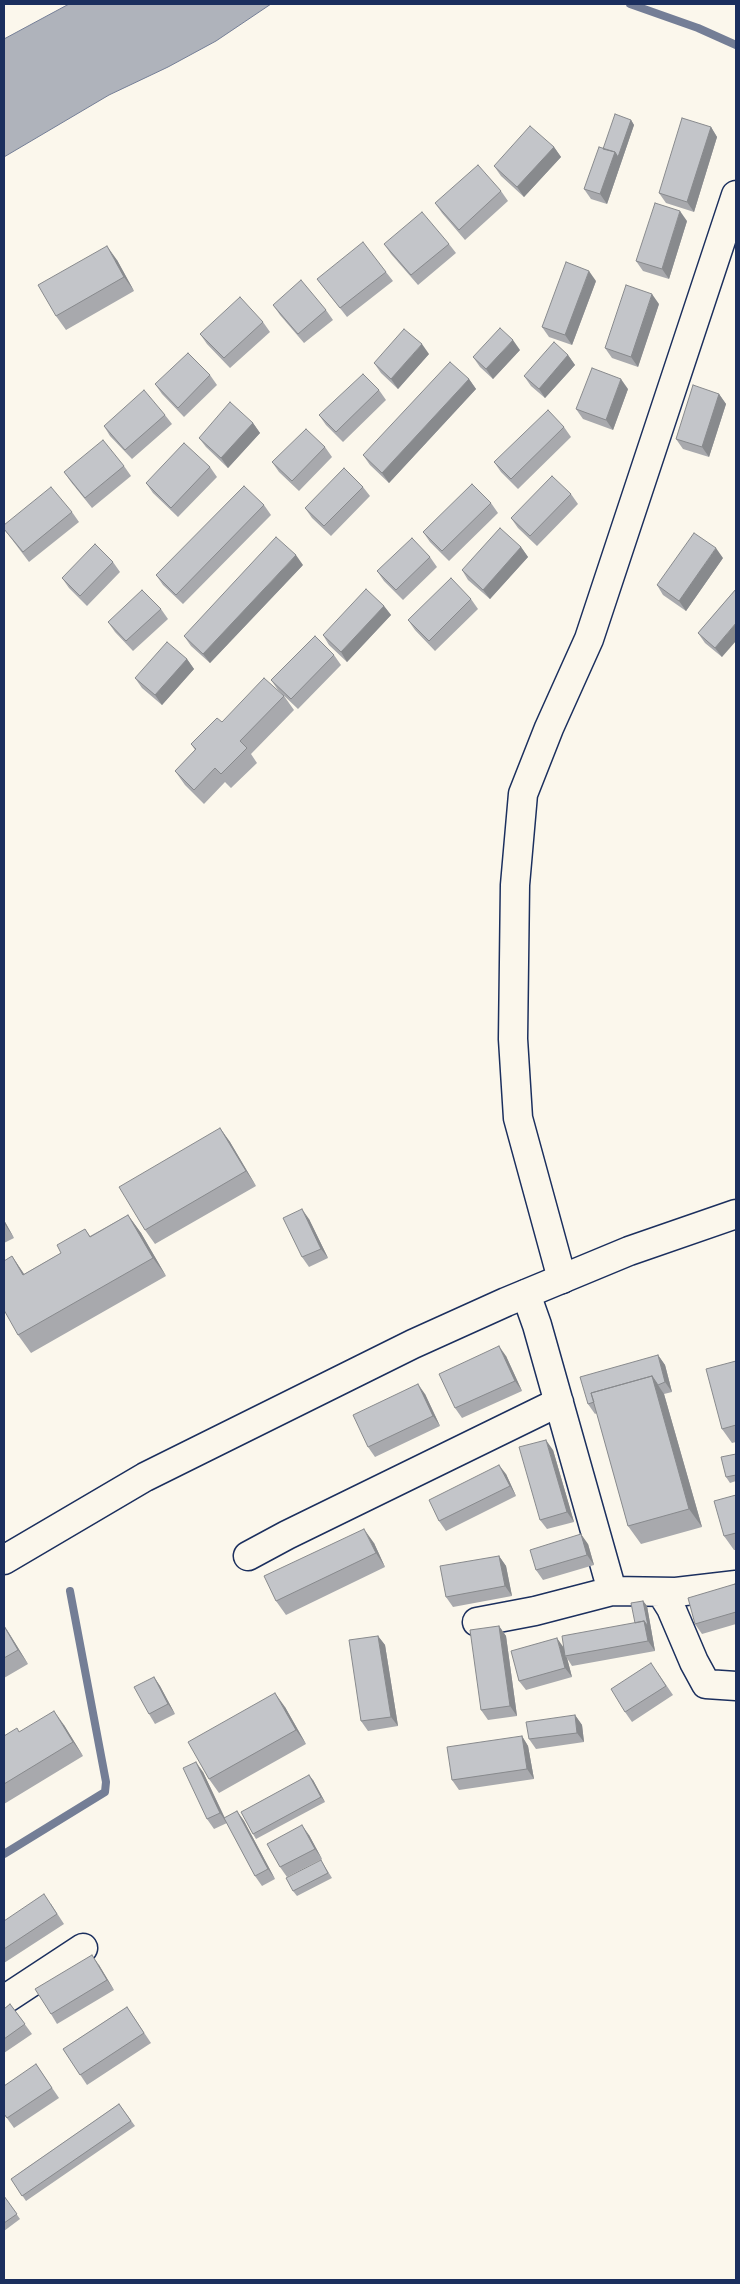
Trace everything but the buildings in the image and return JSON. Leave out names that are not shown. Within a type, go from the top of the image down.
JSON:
[{"type":"street","points":[[562,1279],[518,1118],[513,1039],[515,885],[523,794],[549,728],[589,639],[736,195]]},
{"type":"street","points":[[4,1560],[145,1478],[413,1344],[629,1251],[736,1214]]},
{"type":"street","points":[[526,1294],[538,1325],[612,1591]]},
{"type":"street","points":[[248,1556],[323,1517],[559,1402]]},
{"type":"street","points":[[477,1622],[535,1611],[612,1591],[661,1592],[736,1585]]},
{"type":"street","points":[[661,1592],[671,1608],[694,1662],[706,1684],[736,1686]]},
{"type":"street","points":[[4,2000],[83,1948]]},
{"type":"shaded area","points":[[69,4],[271,4],[216,41],[168,67],[109,95],[4,157],[4,39]]},
{"type":"waterway","points":[[630,4],[698,28],[736,45]]},
{"type":"waterway","points":[[4,1854],[105,1792],[106,1782],[70,1591]]}]
